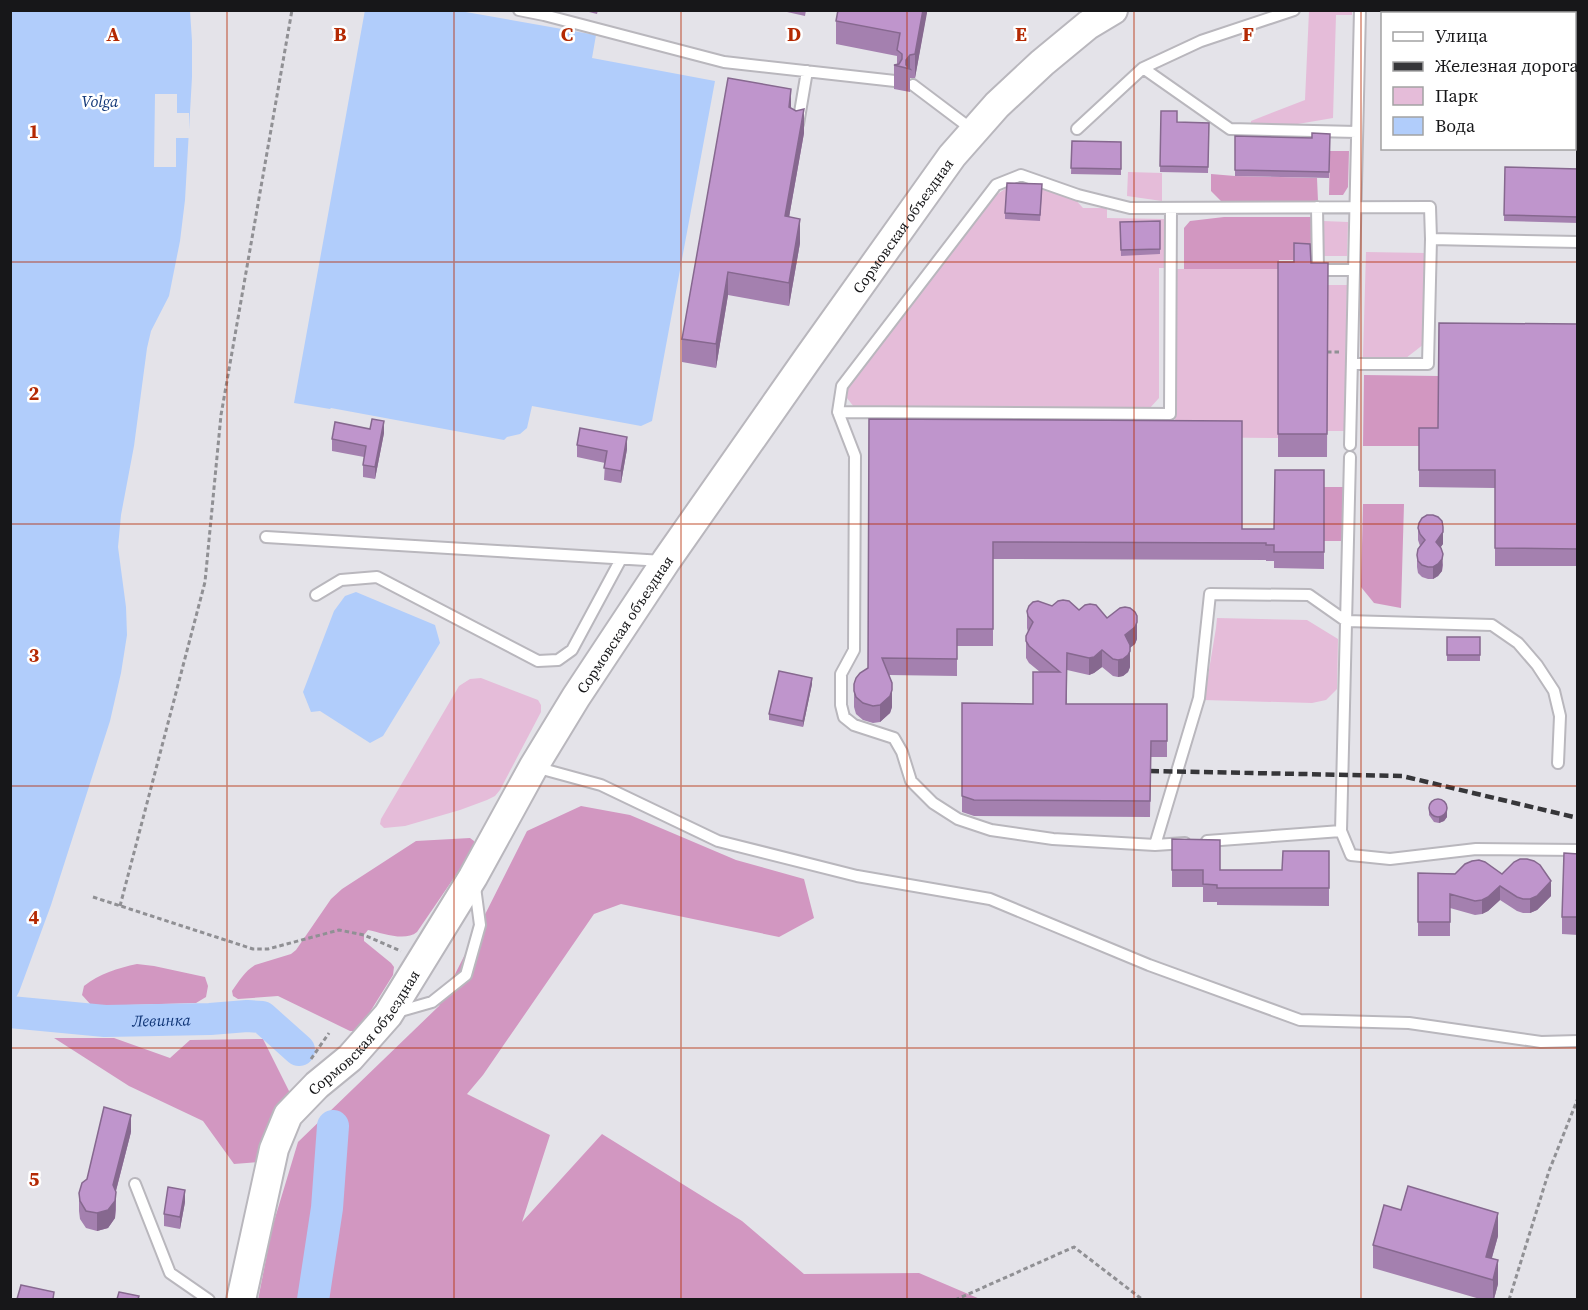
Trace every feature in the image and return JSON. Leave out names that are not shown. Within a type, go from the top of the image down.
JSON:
[{"type":"street","name":"Сормовская объездная","points":[[241,1299],[274,1149],[288,1115],[317,1085],[350,1058],[388,1015],[473,877],[534,766],[576,697],[666,561],[952,156],[997,105],[1042,63],[1088,25],[1113,10]]},
{"type":"lane","points":[[519,10],[724,62],[895,81]]},
{"type":"lane","points":[[1077,129],[1143,68],[1202,41],[1294,10]]},
{"type":"lane","points":[[1360,10],[1341,831],[1351,855],[1390,859],[1476,849],[1578,850]]},
{"type":"lane","points":[[1143,68],[1230,129],[1357,132]]},
{"type":"lane","points":[[798,127],[807,72]]},
{"type":"lane","points":[[913,85],[974,131]]},
{"type":"lane","points":[[1341,831],[1155,845],[1053,839],[991,830],[958,819],[933,803],[911,781],[902,752],[894,738],[854,725],[844,717],[841,705],[841,674],[854,650],[855,456],[838,412],[842,386],[996,185],[1021,175],[1078,195],[1130,208],[1430,207],[1428,364],[1352,364]]},
{"type":"lane","points":[[1317,207],[1318,270],[1354,270]]},
{"type":"lane","points":[[838,412],[1170,414],[1171,208]]},
{"type":"lane","points":[[1431,238],[1578,242]]},
{"type":"lane","points":[[266,537],[666,561]]},
{"type":"lane","points":[[316,595],[341,580],[377,577],[538,661],[558,660],[573,650],[621,559]]},
{"type":"lane","points":[[1155,845],[1198,698],[1210,594],[1309,595],[1346,621],[1492,624],[1518,643],[1538,665],[1554,691],[1560,716],[1558,763]]},
{"type":"lane","points":[[534,766],[601,785],[718,841],[858,876],[990,899],[1149,965],[1300,1020],[1409,1023],[1540,1042],[1578,1041]]},
{"type":"lane","points":[[388,1015],[432,1002],[466,975],[480,925],[473,877]]},
{"type":"lane","points":[[135,1184],[171,1273],[209,1299]]},
{"type":"path","points":[[120,906],[205,582],[221,415],[292,10]]},
{"type":"path","points":[[93,897],[254,950],[268,949],[339,930],[379,941]]},
{"type":"path","points":[[1509,1299],[1549,1172],[1578,1098]]},
{"type":"path","points":[[955,1299],[1074,1247],[1143,1299]]},
{"type":"green space","points":[[1309,11],[1352,11],[1352,15],[1336,15],[1333,118],[1286,126],[1251,125],[1251,121],[1305,100]]},
{"type":"green space","points":[[1128,172],[1162,173],[1162,201],[1127,196]]},
{"type":"green space","points":[[1020,179],[1073,197],[1083,208],[1107,208],[1107,218],[1164,219],[1164,268],[1159,268],[1159,398],[1149,409],[854,407],[847,398],[848,387],[996,195]]},
{"type":"green space","points":[[1323,221],[1348,222],[1347,256],[1322,256]]},
{"type":"green space","points":[[1366,252],[1426,253],[1424,344],[1406,358],[1363,357]]},
{"type":"green space","points":[[1176,269],[1278,269],[1278,438],[1175,437]]},
{"type":"green space","points":[[1328,285],[1347,285],[1344,431],[1327,431]]},
{"type":"green space","points":[[1217,618],[1307,620],[1338,639],[1337,689],[1326,700],[1312,703],[1204,700]]},
{"type":"green space","points":[[481,678],[538,700],[541,705],[541,712],[500,790],[487,800],[460,810],[405,826],[384,828],[380,824],[381,819],[459,686],[470,679]]},
{"type":"shaded area","points":[[1330,151],[1349,151],[1348,187],[1343,195],[1329,195]]},
{"type":"shaded area","points":[[1211,174],[1317,178],[1318,201],[1221,201],[1211,191]]},
{"type":"shaded area","points":[[1224,217],[1312,217],[1312,260],[1279,260],[1278,269],[1184,269],[1184,228],[1190,221]]},
{"type":"shaded area","points":[[1364,375],[1438,376],[1438,446],[1363,446]]},
{"type":"shaded area","points":[[1324,487],[1343,487],[1342,541],[1324,541]]},
{"type":"shaded area","points":[[1363,504],[1404,504],[1401,608],[1374,603],[1361,587]]},
{"type":"shaded area","points":[[581,806],[630,815],[736,860],[804,879],[814,918],[779,937],[621,904],[594,914],[483,1075],[467,1094],[550,1135],[522,1222],[602,1134],[742,1221],[804,1274],[919,1273],[980,1299],[258,1300],[272,1228],[298,1142],[439,1006],[527,831]]},
{"type":"shaded area","points":[[470,838],[474,841],[475,847],[417,932],[400,937],[368,930],[364,935],[364,941],[394,967],[393,975],[360,1028],[350,1031],[278,996],[238,999],[233,996],[232,991],[255,965],[291,954],[296,950],[331,899],[342,889],[416,841]]},
{"type":"shaded area","points":[[137,964],[205,977],[208,986],[206,997],[196,1003],[92,1006],[82,995],[84,986],[96,978]]},
{"type":"shaded area","points":[[54,1038],[114,1038],[170,1058],[190,1040],[263,1039],[291,1095],[258,1162],[234,1164],[203,1121],[129,1086]]},
{"type":"water","points":[[365,10],[460,11],[596,35],[592,58],[715,81],[652,421],[641,426],[532,406],[527,428],[520,434],[504,440],[294,403]]},
{"type":"water","name":"Volga","points":[[11,11],[190,11],[192,77],[185,200],[180,241],[169,296],[151,331],[147,348],[134,446],[121,515],[118,547],[126,607],[127,635],[121,673],[110,721],[51,905],[19,992],[11,1007]]},
{"type":"water","points":[[356,592],[435,625],[440,643],[383,736],[370,743],[320,711],[311,712],[303,692],[334,611],[345,596]]},
{"type":"pier","points":[[155,94],[177,94],[177,113],[189,113],[189,138],[176,138],[176,167],[154,167]]},
{"type":"building","points":[[838,10],[923,10],[915,54],[910,55],[906,60],[906,65],[910,69],[894,65],[899,64],[902,59],[902,54],[897,50],[900,33],[836,21]]},
{"type":"building","points":[[728,78],[791,89],[789,107],[796,111],[804,109],[785,216],[800,219],[789,283],[728,272],[716,344],[682,339]]},
{"type":"building","points":[[1161,111],[1177,111],[1177,122],[1209,123],[1208,167],[1160,166]]},
{"type":"building","points":[[1312,133],[1330,134],[1329,172],[1235,170],[1235,136],[1312,138]]},
{"type":"building","points":[[1072,141],[1121,142],[1121,169],[1071,168]]},
{"type":"building","points":[[1505,167],[1578,169],[1578,217],[1504,215]]},
{"type":"building","points":[[1007,183],[1042,184],[1040,215],[1005,213]]},
{"type":"building","points":[[1160,221],[1160,249],[1121,250],[1120,222]]},
{"type":"building","points":[[1294,243],[1310,244],[1311,263],[1328,263],[1327,434],[1278,434],[1278,262],[1294,262]]},
{"type":"building","points":[[1439,323],[1578,324],[1578,549],[1495,548],[1495,470],[1419,470],[1419,428],[1438,428]]},
{"type":"building","points":[[372,419],[384,421],[375,467],[363,465],[366,446],[332,439],[335,422],[370,429]]},
{"type":"building","points":[[869,419],[1242,421],[1242,529],[1274,529],[1275,470],[1324,470],[1324,552],[1274,552],[1274,545],[1266,545],[1266,543],[993,542],[993,629],[957,629],[957,659],[882,658],[892,683],[892,690],[890,696],[880,705],[873,706],[863,703],[856,697],[854,691],[856,678],[868,668]]},
{"type":"building","points":[[580,428],[627,437],[621,471],[604,468],[607,451],[577,445]]},
{"type":"building","points":[[1427,515],[1438,517],[1443,527],[1443,532],[1436,542],[1441,548],[1442,559],[1433,567],[1422,565],[1417,555],[1418,549],[1425,540],[1420,534],[1419,523]]},
{"type":"building","points":[[1063,600],[1069,601],[1079,610],[1085,605],[1096,605],[1107,618],[1125,607],[1130,608],[1137,616],[1135,627],[1125,635],[1130,651],[1123,659],[1113,659],[1102,650],[1089,658],[1067,653],[1066,704],[1167,704],[1167,741],[1151,741],[1150,801],[974,800],[962,796],[962,703],[1033,704],[1033,672],[1060,672],[1026,641],[1033,622],[1027,611],[1033,602],[1038,601],[1052,606]]},
{"type":"building","points":[[1447,637],[1480,637],[1480,655],[1447,655]]},
{"type":"building","points":[[779,671],[812,678],[803,721],[769,714]]},
{"type":"building","points":[[1438,799],[1444,802],[1447,808],[1444,814],[1438,817],[1432,814],[1429,808],[1432,802]]},
{"type":"building","points":[[1172,839],[1220,840],[1220,870],[1282,870],[1283,851],[1329,851],[1329,888],[1217,888],[1217,885],[1203,884],[1203,870],[1172,870]]},
{"type":"building","points":[[1564,853],[1578,854],[1578,917],[1562,917]]},
{"type":"building","points":[[1520,859],[1534,861],[1540,865],[1551,881],[1537,896],[1523,899],[1500,886],[1482,900],[1475,901],[1450,894],[1450,922],[1418,922],[1418,873],[1455,874],[1465,864],[1479,860],[1502,874]]},
{"type":"building","points":[[104,1107],[131,1115],[113,1185],[116,1192],[115,1201],[108,1210],[97,1213],[86,1211],[80,1201],[79,1193],[82,1183],[87,1179]]},
{"type":"building","points":[[1408,1186],[1498,1213],[1486,1257],[1498,1260],[1493,1280],[1373,1245],[1384,1205],[1401,1210]]},
{"type":"building","points":[[168,1187],[185,1190],[180,1217],[164,1214]]},
{"type":"building","points":[[21,1285],[54,1292],[53,1299],[17,1299]]},
{"type":"building","points":[[119,1292],[139,1296],[138,1299],[117,1299]]},
{"type":"waterway","name":"Левинка","points":[[10,1012],[105,1021],[262,1017],[299,1050]]},
{"type":"waterway","name":"Левинка","points":[[313,1300],[327,1208],[333,1126]]},
{"type":"railway","points":[[1150,771],[1402,776],[1578,818]]}]
